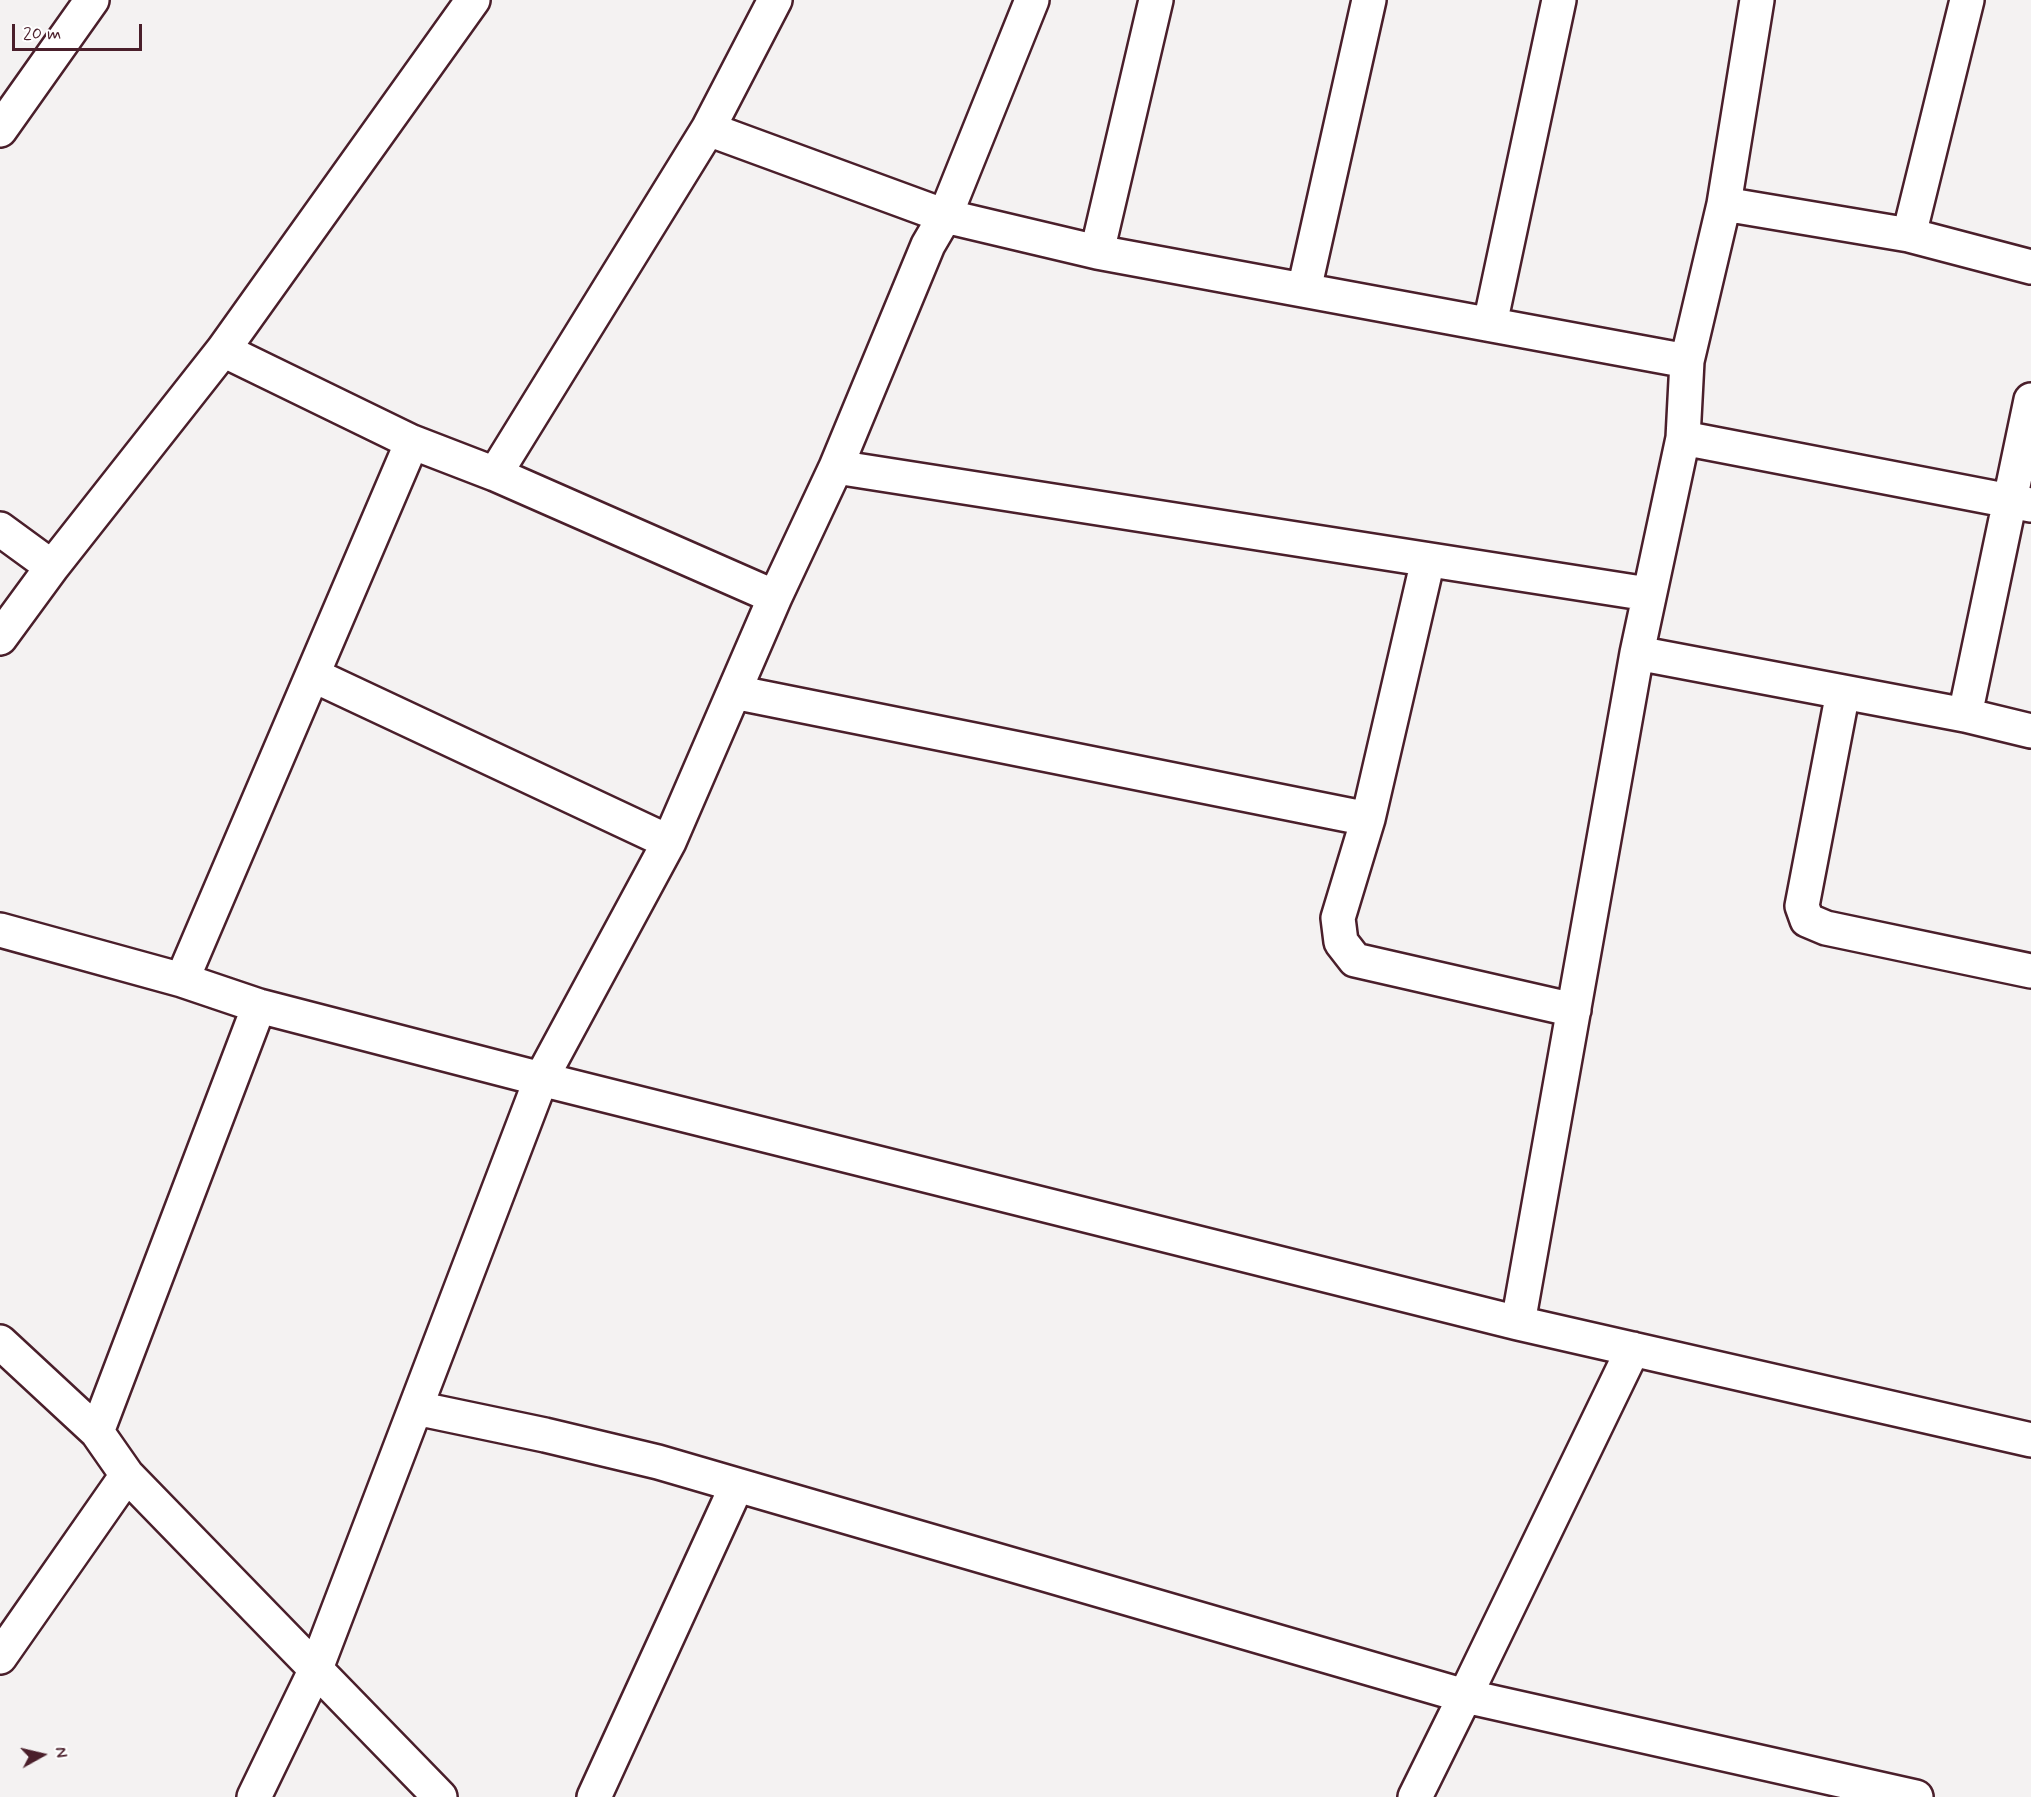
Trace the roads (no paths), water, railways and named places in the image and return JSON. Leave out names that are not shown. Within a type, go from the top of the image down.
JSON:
[{"type":"street","points":[[0,130],[92,0]]},
{"type":"street","points":[[0,638],[52,567],[223,350],[473,0]]},
{"type":"street","points":[[495,474],[708,129],[775,0]]},
{"type":"street","points":[[254,1797],[315,1671],[541,1079],[669,842],[776,597],[837,467],[928,245],[945,216],[1032,0]]},
{"type":"street","points":[[1097,252],[1156,0]]},
{"type":"street","points":[[1304,290],[1369,0]]},
{"type":"street","points":[[1490,324],[1559,0]]},
{"type":"street","points":[[1518,1323],[1648,594],[1683,438],[1687,361],[1724,204],[1757,0]]},
{"type":"street","points":[[1909,236],[1967,0]]},
{"type":"street","points":[[708,129],[945,216],[1097,252],[1687,361]]},
{"type":"street","points":[[1724,204],[1909,236],[2031,267]]},
{"type":"street","points":[[223,350],[412,442],[495,474],[776,597]]},
{"type":"street","points":[[1965,715],[2020,503],[2031,400]]},
{"type":"street","points":[[1683,438],[2020,503]]},
{"type":"street","points":[[182,980],[412,442]]},
{"type":"street","points":[[837,467],[1648,594]]},
{"type":"street","points":[[0,529],[52,567]]},
{"type":"street","points":[[1428,560],[1368,819],[1338,918],[1341,942],[1355,960],[1574,1010]]},
{"type":"street","points":[[1637,653],[1965,715],[2031,731]]},
{"type":"street","points":[[313,675],[669,842]]},
{"type":"street","points":[[734,692],[1368,819]]},
{"type":"street","points":[[1843,692],[1802,906],[1807,920],[1826,928],[2031,971]]},
{"type":"street","points":[[0,930],[182,980],[259,1005],[541,1079],[1518,1323],[2031,1440]]},
{"type":"street","points":[[97,1432],[259,1005]]},
{"type":"street","points":[[0,1342],[97,1432],[128,1475],[315,1671],[440,1797]]},
{"type":"street","points":[[1414,1797],[1633,1349]]},
{"type":"street","points":[[416,1408],[658,1462],[1465,1696],[1916,1797]]},
{"type":"street","points":[[0,1657],[128,1475]]},
{"type":"street","points":[[594,1797],[737,1485]]}]
